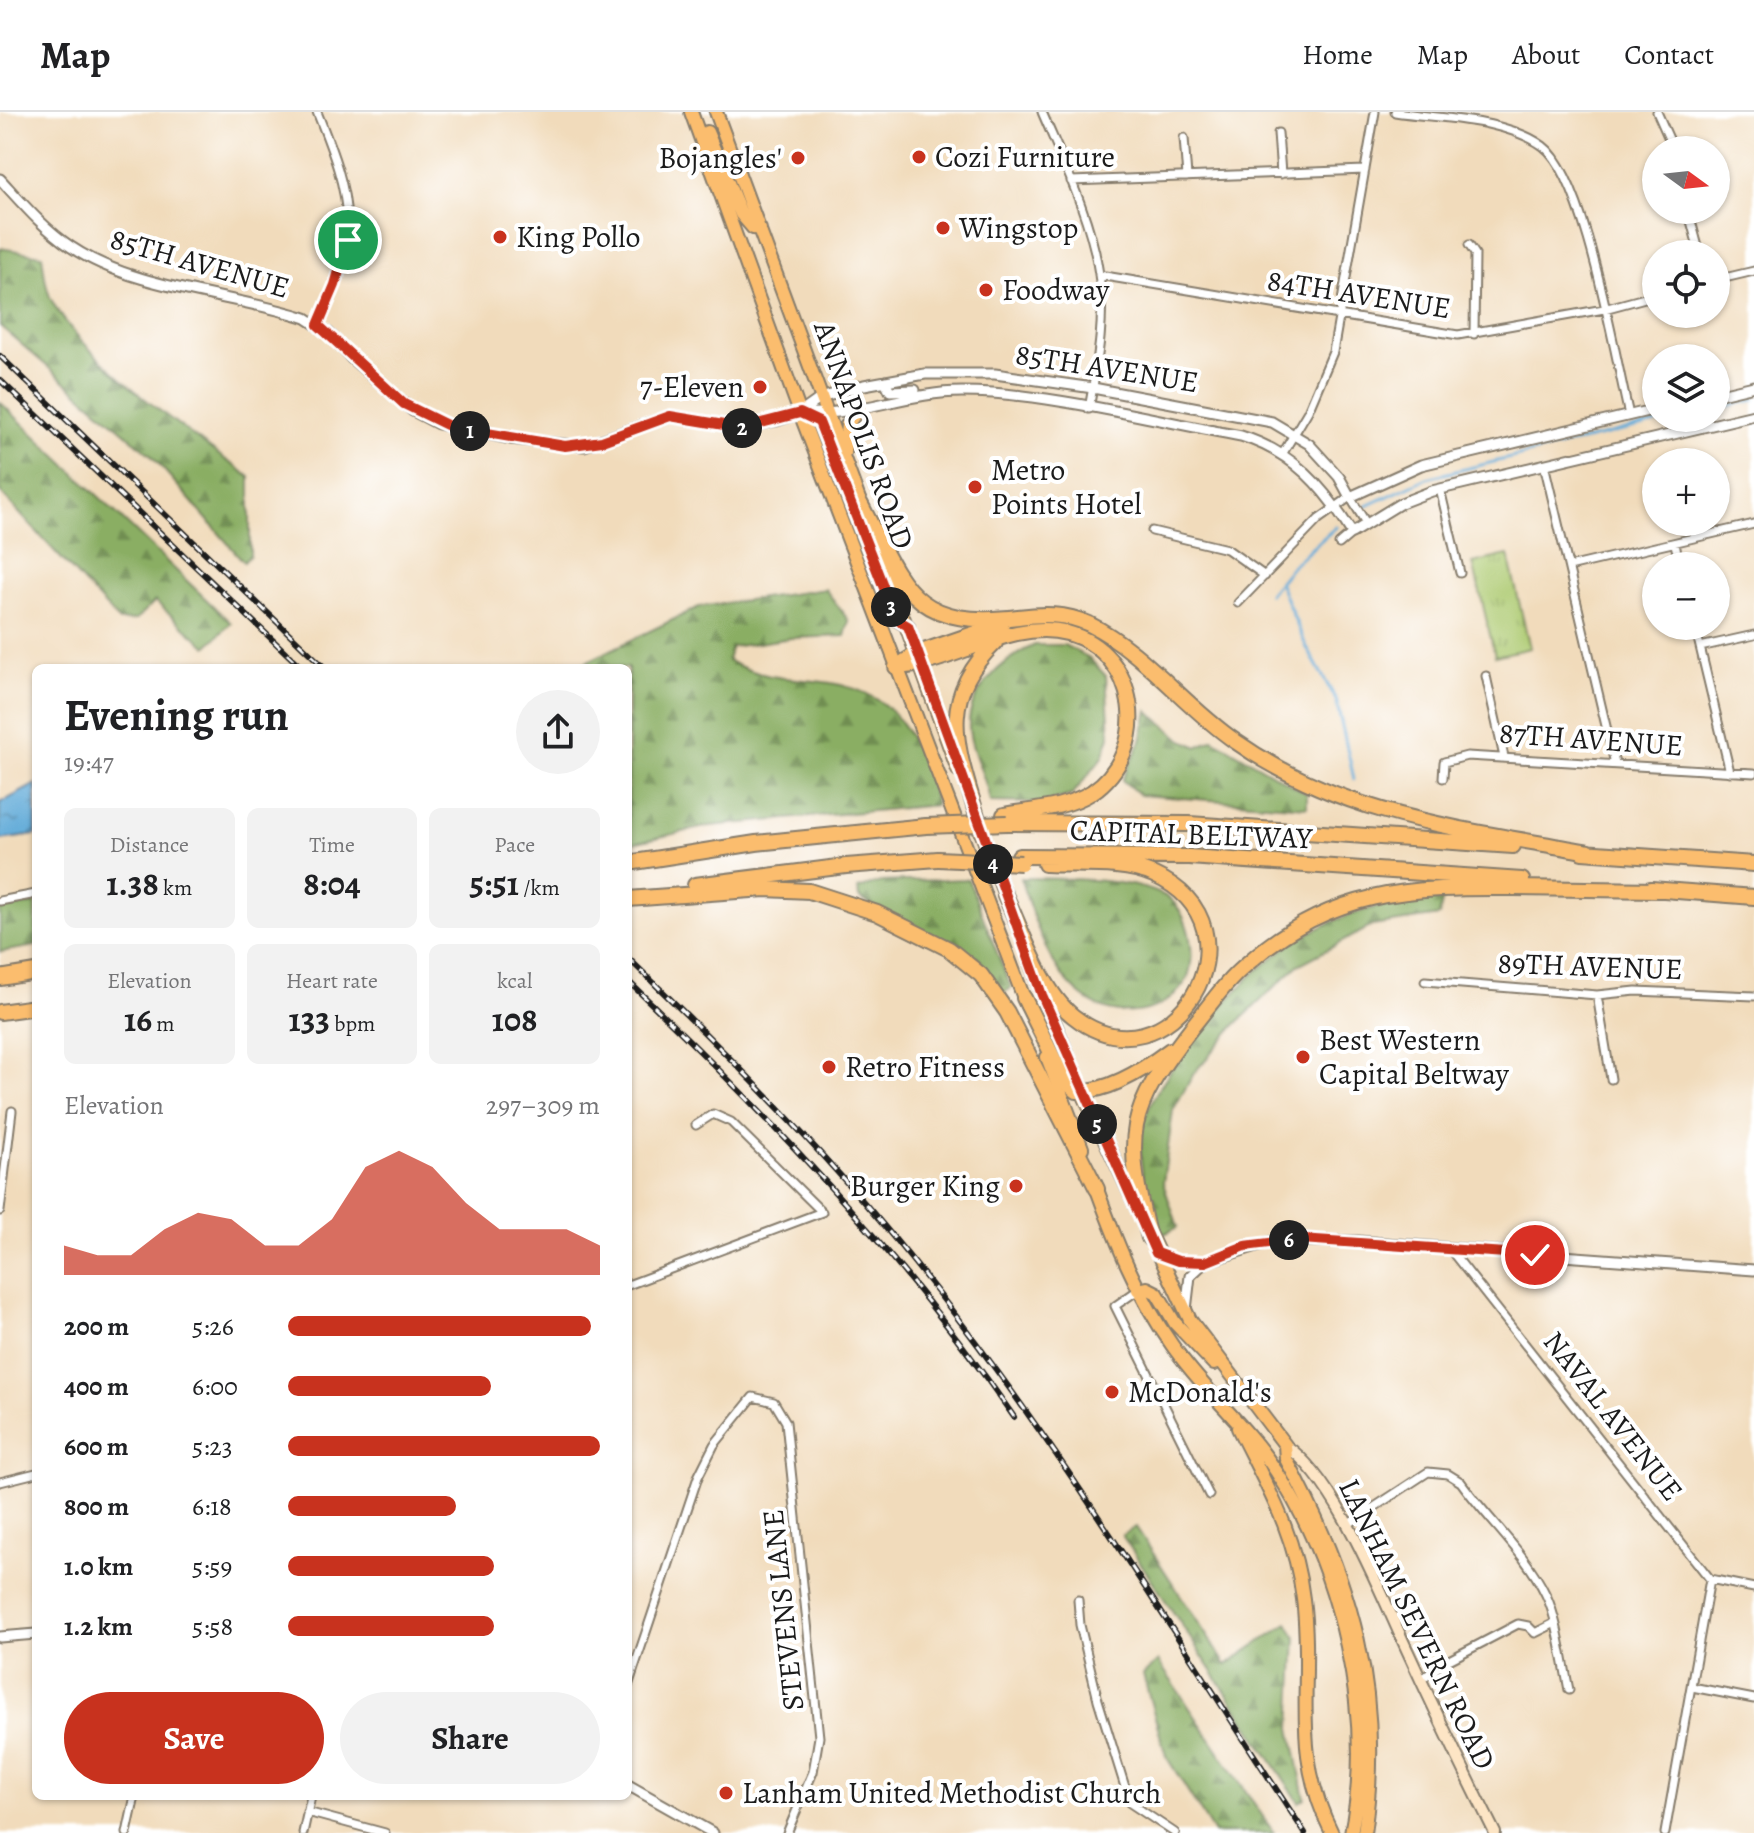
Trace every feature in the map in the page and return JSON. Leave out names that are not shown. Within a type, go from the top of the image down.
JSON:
[{"type":"highway","points":[[860,503],[905,589],[923,605],[960,619],[1051,614],[1095,628],[1234,741],[1322,790],[1404,818],[1589,852]]},
{"type":"highway","points":[[921,660],[1018,617]]},
{"type":"highway","points":[[896,667],[1035,629],[1083,638],[1113,663],[1122,678],[1132,712],[1126,748],[1106,781],[1069,802],[1005,819]]},
{"type":"highway","points":[[981,831],[957,741],[955,711],[972,667],[998,640]]},
{"type":"highway","name":"CAPITAL BELTWAY","points":[[632,862],[756,843],[1005,819],[1189,824],[1754,864]]},
{"type":"highway","name":"CAPITAL BELTWAY","points":[[632,897],[775,874],[938,859],[1189,857],[1754,897]]},
{"type":"highway","points":[[1005,895],[1055,997],[1086,1025],[1116,1034],[1148,1032],[1175,1018],[1197,994],[1206,965],[1204,931],[1189,902],[1165,881],[1126,868],[1020,859]]},
{"type":"highway","points":[[632,898],[765,889],[809,891],[877,913],[949,949],[981,975],[1007,1012],[1097,1189]]},
{"type":"highway","points":[[1149,1238],[1132,1167],[1132,1131],[1142,1098],[1180,1042],[1248,963],[1293,929],[1350,902],[1404,890],[1659,890]]},
{"type":"highway","points":[[0,976],[32,972]]},
{"type":"highway","points":[[1024,998],[1065,1081],[1082,1091],[1130,1075],[1180,1042]]},
{"type":"highway","points":[[0,1012],[32,1008]]},
{"type":"main road","points":[[693,112],[704,124],[741,214],[753,228],[760,229]]},
{"type":"main road","name":"ANNAPOLIS ROAD","points":[[693,112],[800,413],[1138,1290],[1173,1347],[1235,1422],[1253,1436],[1288,1491],[1322,1564],[1337,1608],[1352,1672],[1357,1719],[1356,1832]]},
{"type":"main road","name":"ANNAPOLIS ROAD","points":[[716,112],[826,414],[921,660],[981,831],[1082,1091],[1186,1314],[1285,1445],[1286,1459],[1339,1569],[1353,1620],[1370,1724],[1371,1767],[1356,1832]]},
{"type":"main road","points":[[844,460],[847,425],[859,408]]},
{"type":"main road","points":[[800,413],[819,422],[896,619],[908,626]]},
{"type":"main road","points":[[1138,1290],[1147,1288],[1157,1293],[1196,1349],[1235,1382]]},
{"type":"main road","points":[[1235,1422],[1281,1510],[1296,1559],[1304,1623],[1303,1734],[1316,1796],[1332,1833]]},
{"type":"main road","name":"LANHAM SEVERN ROAD","points":[[1285,1445],[1298,1453],[1314,1472],[1347,1525],[1495,1833]]},
{"type":"street","points":[[317,112],[343,178],[349,215],[341,267],[318,325]]},
{"type":"street","points":[[1042,112],[1071,181],[1099,275],[1101,335],[1089,409]]},
{"type":"street","points":[[1283,453],[1324,378],[1341,316],[1375,112]]},
{"type":"street","points":[[1395,112],[1506,130],[1542,145],[1551,154],[1573,189],[1629,415]]},
{"type":"street","points":[[1657,112],[1668,136]]},
{"type":"street","points":[[1278,133],[1281,174]]},
{"type":"street","points":[[1184,138],[1187,177]]},
{"type":"street","points":[[1071,181],[1365,170]]},
{"type":"street","name":"85TH AVENUE","points":[[0,179],[53,234],[97,261],[136,275],[288,312],[318,325],[413,411],[438,424],[510,439],[584,446],[670,416],[742,428],[800,413],[826,414],[933,393],[1000,394],[1241,436],[1283,453],[1336,506],[1352,533]]},
{"type":"street","points":[[1469,245],[1475,254],[1474,334]]},
{"type":"street","points":[[1730,277],[1754,271]]},
{"type":"street","name":"84TH AVENUE","points":[[1099,275],[1450,335],[1474,334],[1642,299]]},
{"type":"street","name":"85TH AVENUE","points":[[800,413],[821,398],[885,381],[925,374],[975,373],[1093,388],[1249,415],[1295,433],[1322,457],[1366,523]]},
{"type":"street","points":[[885,381],[890,391],[933,393]]},
{"type":"street","points":[[1730,392],[1754,386]]},
{"type":"street","points":[[1238,603],[1336,506],[1350,497],[1421,465],[1642,412]]},
{"type":"street","points":[[1339,544],[1366,523],[1401,503],[1440,489],[1754,415]]},
{"type":"street","points":[[1544,464],[1615,764]]},
{"type":"street","points":[[1440,489],[1460,573]]},
{"type":"street","points":[[1569,567],[1754,524]]},
{"type":"street","points":[[1152,531],[1227,549],[1265,576]]},
{"type":"street","points":[[1675,544],[1677,552]]},
{"type":"street","points":[[1700,647],[1754,635]]},
{"type":"street","points":[[1698,640],[1730,772]]},
{"type":"street","points":[[1486,676],[1504,757]]},
{"type":"street","name":"87TH AVENUE","points":[[1443,778],[1444,762],[1455,756],[1754,773]]},
{"type":"street","points":[[0,901],[32,895]]},
{"type":"street","name":"89TH AVENUE","points":[[1425,981],[1597,995],[1636,991],[1754,996]]},
{"type":"street","points":[[1597,995],[1611,1079]]},
{"type":"street","points":[[0,1211],[12,1111]]},
{"type":"street","points":[[632,1283],[822,1212],[731,1122],[713,1114],[696,1125]]},
{"type":"street","points":[[1186,1314],[1190,1276],[1205,1262],[1245,1246],[1273,1241],[1358,1241],[1754,1270]]},
{"type":"street","name":"NAVAL AVENUE","points":[[1449,1248],[1710,1579]]},
{"type":"street","points":[[1156,1253],[1178,1261],[1205,1262]]},
{"type":"street","points":[[1138,1290],[1115,1306],[1209,1495]]},
{"type":"street","name":"STEVENS LANE","points":[[632,1674],[698,1477],[714,1445],[753,1397],[774,1402],[786,1422],[817,1710],[817,1760],[787,1833]]},
{"type":"street","points":[[1347,1525],[1428,1472],[1448,1474],[1461,1482],[1520,1554],[1548,1598],[1569,1690]]},
{"type":"street","points":[[0,1482],[32,1474]]},
{"type":"street","points":[[1665,1833],[1710,1579],[1754,1588]]},
{"type":"street","points":[[1078,1600],[1080,1625],[1098,1700],[1130,1803],[1175,1833]]},
{"type":"street","points":[[1420,1680],[1449,1660],[1518,1624],[1528,1626],[1535,1633],[1553,1624]]},
{"type":"street","points":[[0,1637],[32,1634]]},
{"type":"street","points":[[1692,1687],[1754,1699]]},
{"type":"street","points":[[632,1787],[713,1833]]},
{"type":"street","points":[[127,1833],[134,1800]]},
{"type":"street","points":[[303,1833],[310,1800]]},
{"type":"street","points":[[307,1812],[385,1833]]},
{"type":"green space","points":[[0,248],[42,255],[50,297],[85,345],[140,395],[250,477],[250,555],[244,562],[151,455],[0,326]]},
{"type":"green space","points":[[0,402],[231,623],[207,647],[155,601],[136,620],[119,621],[0,492]]},
{"type":"green space","points":[[1508,555],[1530,648],[1495,656],[1473,563]]},
{"type":"green space","points":[[825,589],[849,621],[845,636],[791,638],[731,647],[727,660],[770,676],[843,685],[866,693],[884,705],[910,736],[936,805],[710,826],[632,843],[632,664],[582,664],[699,607]]},
{"type":"green space","points":[[1035,645],[1064,645],[1088,657],[1106,676],[1110,736],[1103,757],[1072,795],[1043,803],[990,802],[970,736],[972,707],[997,670]]},
{"type":"green space","points":[[1148,711],[1181,739],[1198,747],[1213,739],[1307,794],[1307,807],[1140,795],[1122,780],[1141,741]]},
{"type":"green space","points":[[1020,878],[1114,882],[1165,896],[1180,912],[1190,936],[1191,962],[1184,984],[1162,1004],[1135,1012],[1108,1009],[1082,996],[1070,985],[1051,957]]},
{"type":"green space","points":[[968,879],[1011,988],[1004,993],[973,959],[859,898],[858,889],[881,882]]},
{"type":"green space","points":[[1443,898],[1439,916],[1372,926],[1298,965],[1236,1024],[1194,1073],[1173,1110],[1163,1183],[1178,1227],[1162,1235],[1142,1170],[1142,1129],[1162,1084],[1190,1045],[1243,984],[1298,940],[1329,923],[1363,911]]},
{"type":"green space","points":[[32,904],[32,947],[0,952],[0,909]]},
{"type":"green space","points":[[1136,1527],[1226,1665],[1288,1623],[1296,1637],[1291,1728],[1305,1798],[1299,1802],[1122,1535]]},
{"type":"green space","points":[[1158,1661],[1274,1833],[1214,1833],[1166,1756],[1143,1675]]},
{"type":"water","points":[[32,786],[32,836],[0,840],[0,803]]},
{"type":"waterway","points":[[1730,406],[1754,400]]},
{"type":"waterway","points":[[1365,507],[1427,478],[1642,426]]},
{"type":"waterway","points":[[1269,594],[1295,563],[1336,527]]},
{"type":"waterway","points":[[1279,582],[1306,646],[1336,700],[1354,779]]},
{"type":"railway","points":[[0,356],[321,664]]},
{"type":"railway","points":[[0,380],[298,664]]},
{"type":"railway","points":[[632,962],[784,1114],[858,1195],[979,1346],[1122,1552],[1305,1833]]},
{"type":"railway","points":[[632,985],[732,1083],[832,1189],[927,1300],[1014,1417]]},
{"type":"place","name":"Cozi Furniture","points":[[919,157]]},
{"type":"place","name":"Bojangles'","points":[[798,158]]},
{"type":"place","name":"Wingstop","points":[[943,228]]},
{"type":"place","name":"King Pollo","points":[[500,237]]},
{"type":"place","name":"Foodway","points":[[986,290]]},
{"type":"place","name":"7-Eleven","points":[[760,387]]},
{"type":"place","name":"Metro Points Hotel","points":[[975,487]]},
{"type":"place","name":"Best Western Capital Beltway","points":[[1303,1057]]},
{"type":"place","name":"Retro Fitness","points":[[829,1067]]},
{"type":"place","name":"Burger King","points":[[1016,1186]]},
{"type":"place","name":"McDonald's","points":[[1112,1392]]},
{"type":"place","name":"Lanham United Methodist Church","points":[[726,1793]]},
{"type":"route","points":[[348,240],[335,285],[318,325],[404,404],[438,424],[543,444],[584,446],[654,419],[670,416],[742,428],[800,413],[819,422],[896,619],[908,626],[1042,995],[1156,1253],[1178,1261],[1205,1262],[1245,1246],[1301,1239],[1535,1255]]}]
